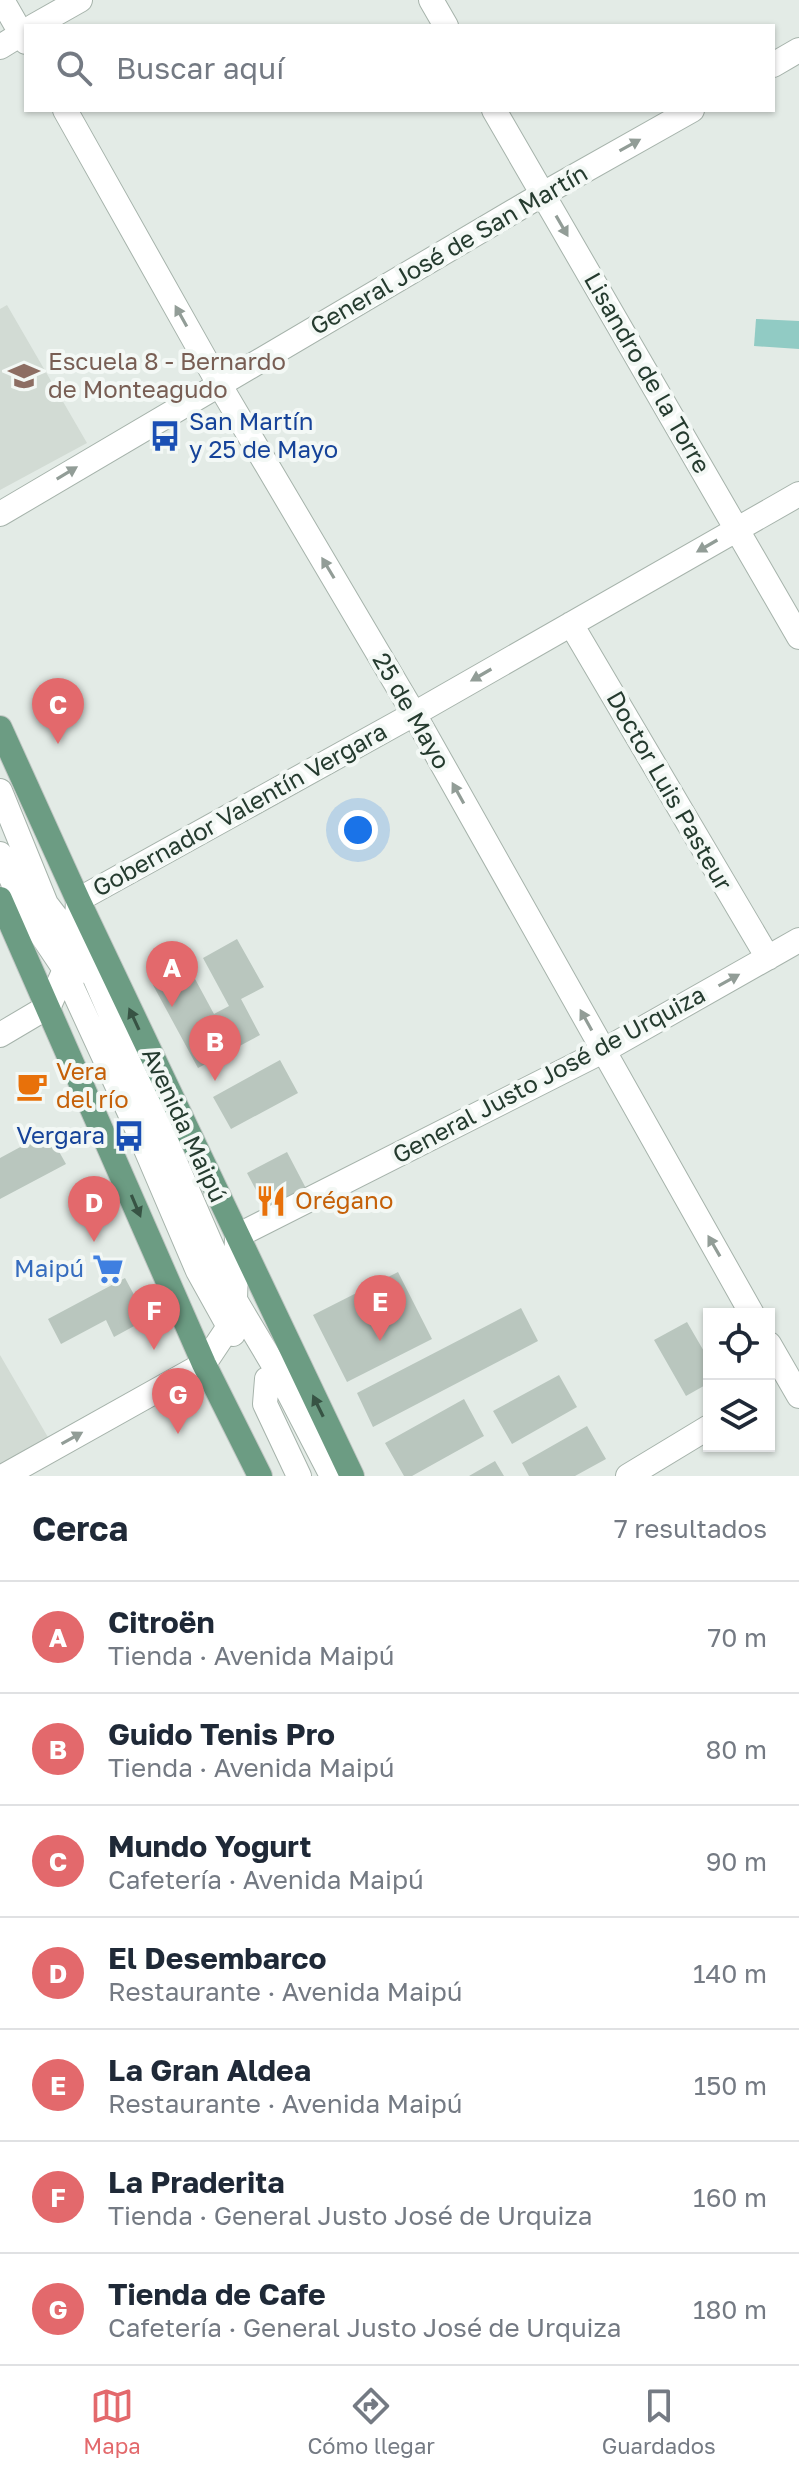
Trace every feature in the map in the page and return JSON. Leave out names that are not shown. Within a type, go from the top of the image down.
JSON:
[{"type":"main road","name":"Avenida Maipú","points":[[0,728],[78,900],[352,1476]]},
{"type":"main road","points":[[0,899],[204,1364],[260,1476]]},
{"type":"street","points":[[2,0],[24,29]]},
{"type":"street","points":[[41,24],[80,0]]},
{"type":"street","points":[[431,0],[445,24]]},
{"type":"street","points":[[0,47],[24,35]]},
{"type":"street","points":[[775,64],[799,50]]},
{"type":"street","name":"25 de Mayo","points":[[66,112],[219,384],[414,714],[749,1308]]},
{"type":"street","name":"Lisandro de la Torre","points":[[495,112],[799,637]]},
{"type":"street","name":"General José de San Martín","points":[[0,514],[543,194],[688,112]]},
{"type":"street","name":"Gobernador Valentín Vergara","points":[[49,1006],[76,944],[78,900],[414,714],[799,494]]},
{"type":"street","name":"Doctor Luis Pasteur","points":[[571,624],[768,958]]},
{"type":"street","points":[[0,791],[46,904],[85,955],[235,1300],[279,1374],[332,1476]]},
{"type":"street","points":[[0,827],[30,893],[46,904]]},
{"type":"street","points":[[0,854],[27,913],[64,970],[150,1147],[228,1328],[267,1379],[314,1476]]},
{"type":"street","name":"General Justo José de Urquiza","points":[[237,1236],[603,1051],[799,940]]},
{"type":"street","points":[[0,1035],[49,1006]]},
{"type":"street","points":[[4,1476],[204,1364],[228,1328],[235,1300],[237,1236]]},
{"type":"street","points":[[775,1356],[789,1385]]},
{"type":"street","points":[[267,1379],[265,1404],[299,1476]]},
{"type":"street","points":[[628,1476],[703,1431]]},
{"type":"shaded area","name":"Escuela 8 - Bernardo de Monteagudo","points":[[7,305],[87,443],[0,490],[0,309]]},
{"type":"shaded area","points":[[0,1355],[49,1439],[0,1467]]},
{"type":"water","points":[[756,319],[799,321],[799,349],[754,346]]},
{"type":"building","points":[[237,939],[264,987],[241,999],[260,1035],[198,1068],[153,985],[188,966],[214,1014],[229,1006],[203,958]]},
{"type":"building","points":[[280,1060],[298,1093],[231,1129],[213,1097]]},
{"type":"building","points":[[48,1132],[66,1164],[0,1199],[0,1158]]},
{"type":"building","points":[[287,1152],[310,1196],[283,1210],[264,1205],[247,1173]]},
{"type":"building","points":[[398,1272],[432,1339],[347,1382],[313,1315]]},
{"type":"building","points":[[125,1278],[147,1319],[114,1337],[106,1320],[61,1344],[48,1319]]},
{"type":"building","points":[[521,1308],[538,1341],[373,1427],[357,1393]]},
{"type":"building","points":[[687,1322],[703,1350],[703,1386],[686,1396],[654,1340]]},
{"type":"building","points":[[559,1375],[577,1407],[512,1444],[493,1411]]},
{"type":"building","points":[[464,1399],[484,1436],[412,1476],[404,1476],[385,1443]]},
{"type":"building","points":[[587,1426],[606,1459],[575,1476],[529,1476],[522,1463]]},
{"type":"building","points":[[495,1461],[504,1476],[469,1476]]},
{"type":"place","name":"Escuela 8 - Bernardo de Monteagudo","points":[[24,376]]},
{"type":"place","name":"San Martín y 25 de Mayo","points":[[165,436]]},
{"type":"place","name":"Mundo Yogurt","points":[[58,744]]},
{"type":"place","name":"Citroën","points":[[172,1007]]},
{"type":"place","name":"Guido Tenis Pro","points":[[215,1081]]},
{"type":"place","name":"Vera del río","points":[[32,1086]]},
{"type":"place","name":"Vergara","points":[[129,1136]]},
{"type":"place","name":"Orégano","points":[[271,1201]]},
{"type":"place","name":"El Desembarco","points":[[94,1242]]},
{"type":"place","name":"Maipú","points":[[108,1269]]},
{"type":"place","name":"La Gran Aldea","points":[[380,1341]]},
{"type":"place","name":"La Praderita","points":[[154,1350]]},
{"type":"place","name":"Tienda de Cafe","points":[[178,1434]]}]
